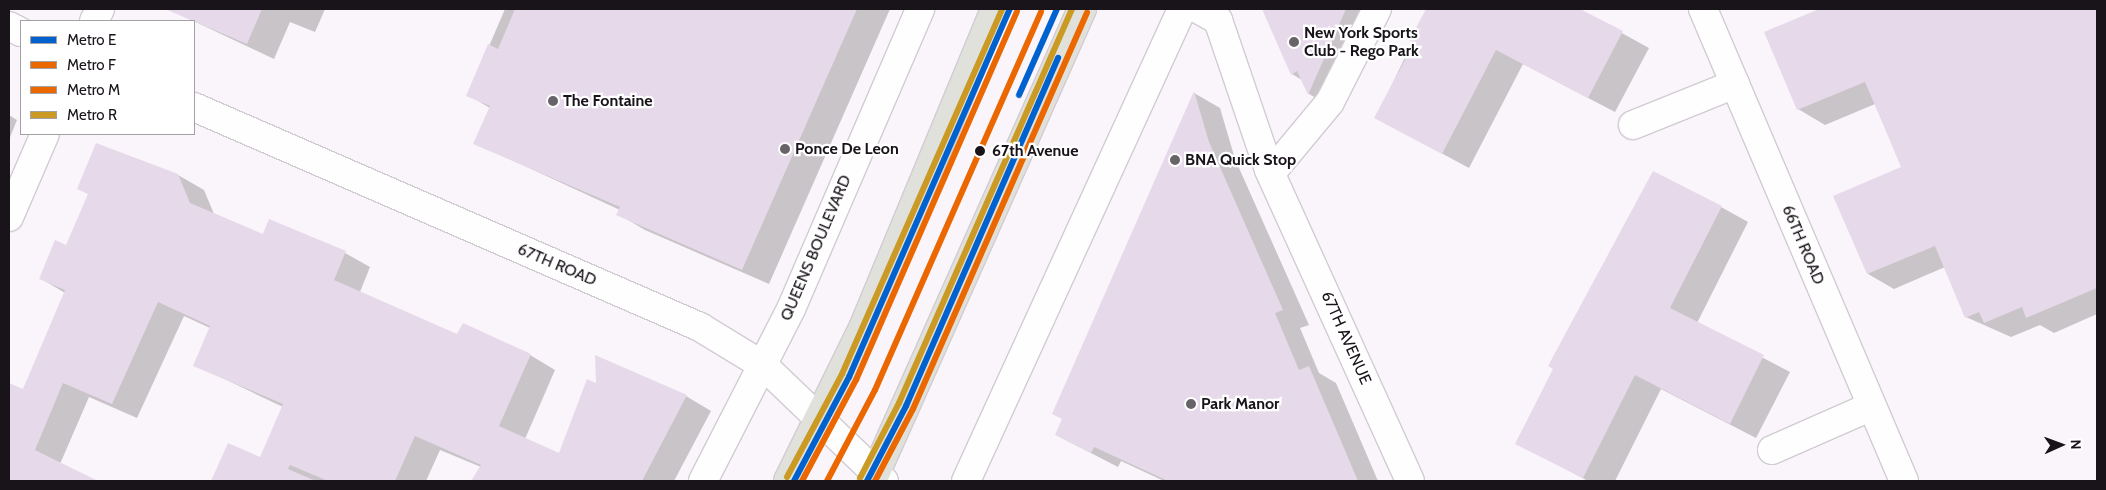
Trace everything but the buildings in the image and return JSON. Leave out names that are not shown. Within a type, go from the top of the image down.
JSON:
[{"type":"main road","points":[[788,481],[822,419],[995,9]]},
{"type":"main road","points":[[878,478],[1082,9]]},
{"type":"street","name":"QUEENS BOULEVARD","points":[[703,481],[764,366],[920,9]]},
{"type":"street","points":[[966,481],[1182,9]]},
{"type":"street","name":"67TH AVENUE","points":[[1198,9],[1218,20],[1271,173],[1410,481]]},
{"type":"street","points":[[1271,173],[1330,102],[1377,9]]},
{"type":"street","name":"66TH ROAD","points":[[1703,9],[1904,481]]},
{"type":"street","points":[[1633,125],[1734,84]]},
{"type":"street","name":"67TH ROAD","points":[[195,107],[700,328],[764,366],[822,419],[878,478]]},
{"type":"street","points":[[9,217],[45,135]]},
{"type":"street","points":[[1772,450],[1872,406]]},
{"type":"metro line","name":"R","points":[[787,477],[842,374],[1002,9]]},
{"type":"metro line","name":"E","points":[[794,481],[849,377],[1010,9]]},
{"type":"metro line","name":"E","points":[[1019,95],[1057,9]]},
{"type":"metro line","name":"R","points":[[860,478],[899,403],[1072,9]]},
{"type":"metro line","name":"M","points":[[802,481],[856,380],[1017,12]]},
{"type":"metro line","name":"F","points":[[827,481],[875,390],[1041,12]]},
{"type":"metro line","name":"M","points":[[875,481],[913,409],[1087,12]]},
{"type":"metro line","name":"E","points":[[867,481],[906,406],[1058,58]]},
{"type":"place","name":"New York Sports Club - Rego Park","points":[[1294,42]]},
{"type":"place","name":"The Fontaine","points":[[553,101]]},
{"type":"place","name":"Ponce De Leon","points":[[785,149]]},
{"type":"place","name":"67th Avenue","points":[[980,151]]},
{"type":"place","name":"BNA Quick Stop","points":[[1175,160]]},
{"type":"place","name":"Park Manor","points":[[1191,404]]}]
